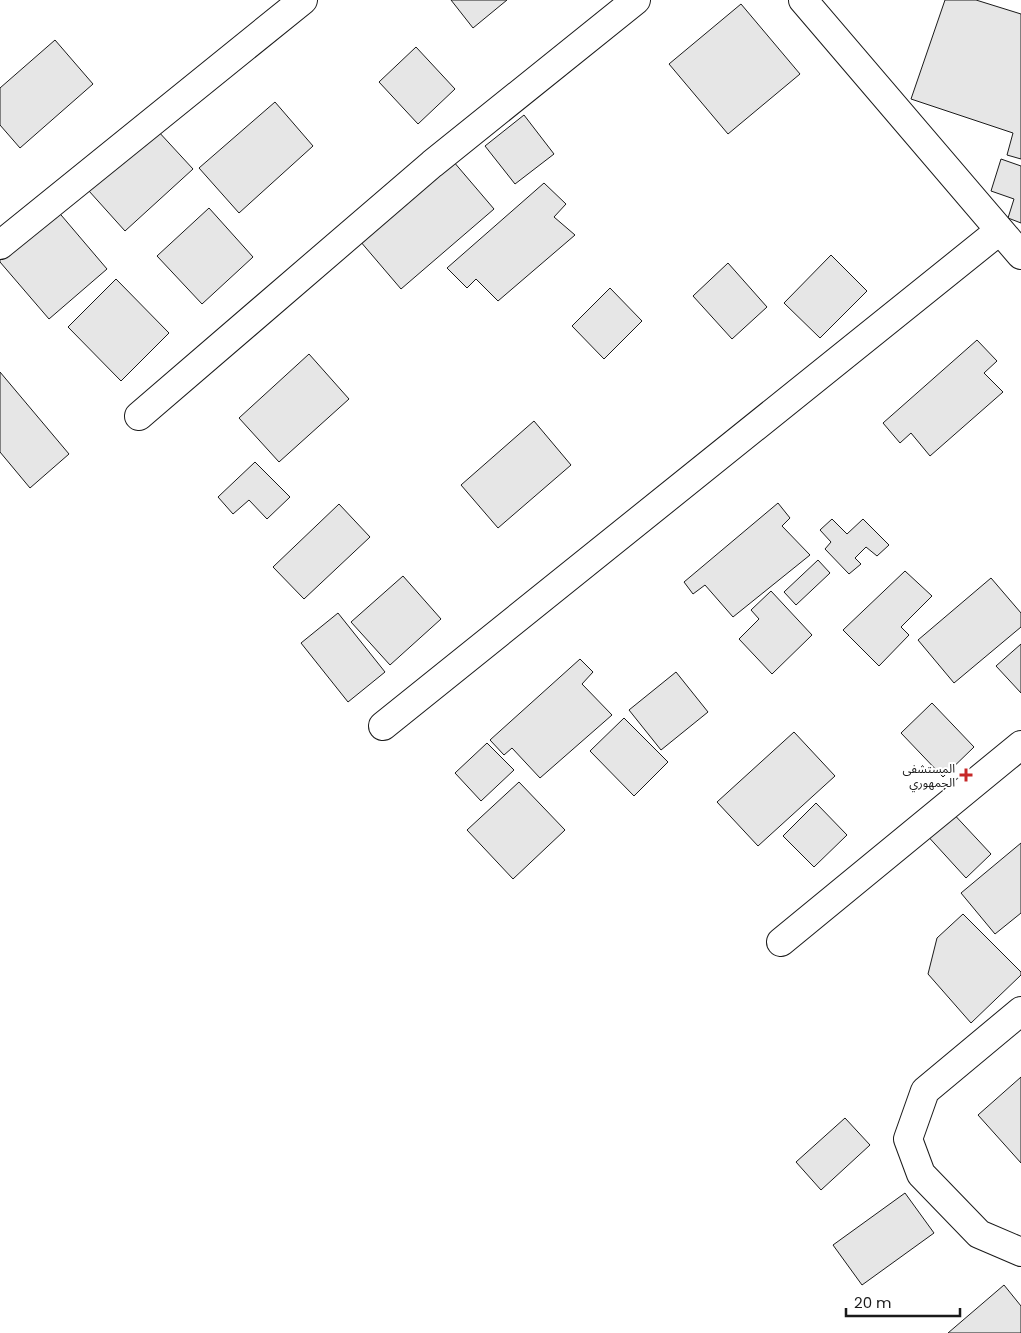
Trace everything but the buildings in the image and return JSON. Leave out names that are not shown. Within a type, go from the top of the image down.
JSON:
[{"type":"street","points":[[0,244],[303,0]]},
{"type":"street","points":[[139,416],[432,164],[636,0]]},
{"type":"street","points":[[803,0],[1021,255]]},
{"type":"street","points":[[383,726],[999,231]]},
{"type":"street","points":[[781,942],[1021,745]]},
{"type":"street","points":[[1021,1011],[925,1091],[908,1139],[921,1174],[979,1234],[1021,1252]]},
{"type":"place","name":"المستشفى الجمهوري","points":[[966,775]]}]
